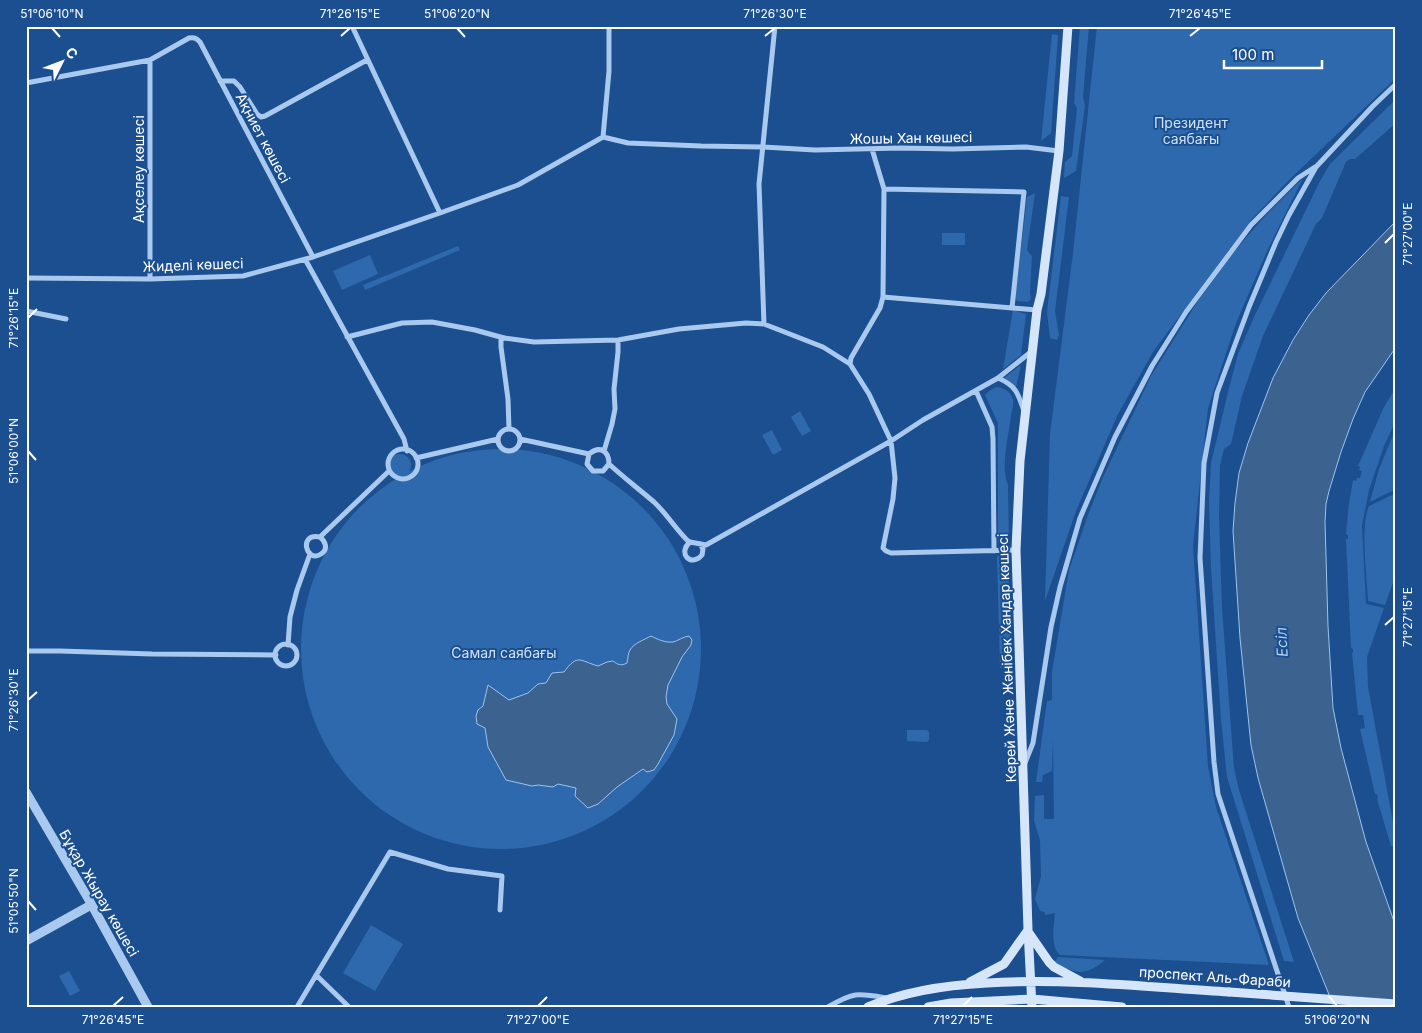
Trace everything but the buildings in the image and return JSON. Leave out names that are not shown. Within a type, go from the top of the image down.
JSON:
[{"type":"main road","name":"Керей Және Жәнібек Хандар көшесі","points":[[1032,1003],[1016,550],[1020,461],[1037,310],[1037,293],[1059,151],[1068,26]]},
{"type":"main road","points":[[967,984],[1004,964],[1028,930],[1054,967],[1084,983]]},
{"type":"main road","name":"проспект Аль-Фараби","points":[[868,1007],[887,998],[939,987],[1032,980],[1396,1004]]},
{"type":"main road","points":[[972,1002],[983,1007]]},
{"type":"main road","points":[[928,1007],[972,1002],[1089,1004],[1122,1007]]},
{"type":"main road","points":[[1079,1007],[1089,1004]]},
{"type":"street","points":[[352,26],[440,214]]},
{"type":"street","points":[[603,137],[609,70],[609,26]]},
{"type":"street","points":[[764,324],[759,184],[774,26]]},
{"type":"street","name":"Ақниет көшесі","points":[[150,60],[189,38],[197,38],[313,257]]},
{"type":"street","points":[[26,83],[150,60]]},
{"type":"street","name":"Ақселеу көшесі","points":[[150,60],[150,279]]},
{"type":"street","points":[[220,81],[234,80],[261,117],[367,60]]},
{"type":"street","points":[[1023,768],[1033,743],[1051,627],[1080,518],[1115,437],[1152,366],[1186,312],[1251,225],[1298,178],[1316,166],[1396,84]]},
{"type":"street","name":"Жошы Хан көшесі","points":[[603,137],[628,143],[815,150],[953,150],[1026,147],[1059,151]]},
{"type":"street","name":"Жиделі көшесі","points":[[26,278],[150,279],[243,276],[313,257],[440,214],[518,185],[603,137]]},
{"type":"street","points":[[850,364],[851,358],[880,308],[883,297],[884,189],[872,149]]},
{"type":"street","points":[[1289,1007],[1218,794],[1214,762],[1200,558],[1204,463],[1217,393],[1276,242],[1316,166]]},
{"type":"street","points":[[884,189],[1024,192],[1012,308]]},
{"type":"street","points":[[306,259],[404,439],[407,451]]},
{"type":"street","points":[[883,297],[1037,310]]},
{"type":"street","points":[[26,311],[66,319]]},
{"type":"street","points":[[347,337],[402,323],[432,322],[475,330],[504,338],[534,342],[618,340],[679,330],[746,323],[764,324],[823,347],[850,364],[869,394],[891,441],[895,478],[893,499],[883,548],[886,551],[891,553],[1016,550]]},
{"type":"street","points":[[504,338],[501,340],[501,347],[508,398],[509,429]]},
{"type":"street","points":[[604,451],[615,409],[614,389],[618,340]]},
{"type":"street","points":[[609,464],[654,502],[690,542],[710,544],[998,378],[1032,351]]},
{"type":"street","points":[[998,378],[1006,381],[1017,391],[1025,415]]},
{"type":"street","points":[[976,391],[992,427],[994,550]]},
{"type":"street","points":[[509,429],[515,431],[520,439],[516,448],[506,450],[499,444],[498,438],[501,433],[509,429]]},
{"type":"street","points":[[416,458],[498,438]]},
{"type":"street","points":[[520,439],[589,454]]},
{"type":"street","points":[[599,449],[604,451],[609,457],[609,464],[603,471],[593,471],[587,464],[589,454],[593,450],[599,449]]},
{"type":"street","points":[[396,451],[411,452],[416,458],[418,465],[415,473],[409,478],[394,477],[389,471],[390,456],[396,451]]},
{"type":"street","points":[[320,537],[389,471]]},
{"type":"street","points":[[310,537],[320,537],[324,540],[325,551],[321,555],[315,556],[310,554],[306,546],[307,541],[310,537]]},
{"type":"street","points":[[690,542],[685,546],[684,552],[686,557],[692,560],[698,560],[702,555],[703,549],[700,544]]},
{"type":"street","points":[[288,644],[290,617],[310,554]]},
{"type":"street","points":[[288,644],[297,652],[297,656],[294,663],[284,666],[278,662],[276,655],[278,648],[288,644]]},
{"type":"street","points":[[26,652],[276,655]]},
{"type":"street","name":"Бұқар Жырау көшесі","points":[[26,792],[148,1007]]},
{"type":"street","points":[[297,1007],[390,852],[448,869],[502,876],[500,910]]},
{"type":"street","points":[[26,941],[91,905]]},
{"type":"street","points":[[316,975],[349,1007]]},
{"type":"street","points":[[828,1007],[847,996],[861,994],[887,998]]},
{"type":"green space","points":[[1080,26],[1089,26],[1083,97],[1085,106],[1076,171],[1064,178],[1065,162],[1072,156],[1077,108],[1074,103]]},
{"type":"green space","name":"Президент саябағы","points":[[1097,26],[1396,26],[1396,78],[1290,179],[1252,219],[1153,352],[1118,414],[1076,511],[1045,601],[1050,434],[1073,253]]},
{"type":"green space","points":[[1052,34],[1058,35],[1051,133],[1041,141]]},
{"type":"green space","points":[[1396,99],[1396,123],[1355,159],[1350,159],[1346,162],[1322,218],[1316,224],[1263,336],[1242,396],[1231,444],[1224,449],[1220,465],[1219,517],[1222,608],[1234,768],[1239,790],[1294,962],[1284,961],[1227,777],[1221,720],[1211,568],[1209,500],[1211,463],[1238,354],[1319,183],[1330,164]]},
{"type":"green space","points":[[1303,178],[1268,249],[1236,323],[1208,408],[1193,546],[1208,766],[1216,807],[1269,965],[1060,955],[1054,942],[1055,913],[1045,915],[1045,912],[1040,911],[1035,899],[1041,876],[1040,840],[1034,821],[1035,796],[1044,795],[1044,819],[1054,819],[1053,739],[1052,771],[1043,775],[1042,782],[1036,782],[1047,701],[1052,700],[1052,672],[1069,570],[1103,477],[1151,376],[1198,301],[1232,254],[1266,215]]},
{"type":"green space","points":[[1035,193],[1027,250],[1032,256],[1031,299],[1028,302],[1017,301],[1015,298],[1027,197]]},
{"type":"green space","points":[[1061,196],[1069,197],[1055,311],[1059,335],[1057,340],[1050,338],[1047,312]]},
{"type":"green space","points":[[942,233],[965,233],[965,245],[942,245]]},
{"type":"green space","points":[[458,246],[460,250],[365,290],[363,285]]},
{"type":"green space","points":[[370,255],[378,274],[342,290],[333,271]]},
{"type":"green space","points":[[1013,310],[1026,314],[1021,355],[1003,369]]},
{"type":"green space","points":[[1021,365],[1016,387],[1004,378]]},
{"type":"green space","points":[[996,387],[1009,392],[1013,402],[1005,460],[1008,485],[1009,542],[998,542],[998,423],[985,395]]},
{"type":"green space","points":[[1396,387],[1396,420],[1384,446],[1369,490],[1362,526],[1366,604],[1384,608],[1367,657],[1368,687],[1393,822],[1396,827],[1396,850],[1394,846],[1391,846],[1377,794],[1375,794],[1360,729],[1365,728],[1363,715],[1358,715],[1353,649],[1351,648],[1346,539],[1348,539],[1348,535],[1346,534],[1353,480],[1356,481],[1357,478],[1360,478],[1362,471],[1359,470],[1360,467],[1358,466],[1383,409]]},
{"type":"green space","points":[[800,411],[811,431],[802,436],[791,417]]},
{"type":"green space","points":[[1396,428],[1396,489],[1370,502],[1379,469]]},
{"type":"green space","points":[[772,430],[782,450],[773,455],[762,435]]},
{"type":"green space","name":"Самал саябағы","points":[[501,449],[540,453],[578,464],[612,482],[643,507],[668,538],[686,572],[697,610],[701,649],[697,688],[686,726],[668,760],[643,791],[612,816],[578,834],[540,845],[501,849],[462,845],[424,834],[390,816],[359,791],[334,760],[316,726],[305,688],[301,649],[305,610],[316,572],[334,538],[359,507],[390,482],[424,464],[462,453]]},
{"type":"green space","points":[[400,454],[408,457],[411,465],[408,473],[400,476],[392,473],[389,465],[392,457]]},
{"type":"green space","points":[[1396,493],[1396,574],[1385,605],[1368,601],[1365,552],[1366,515],[1369,506]]},
{"type":"green space","points":[[1002,554],[1008,557],[1011,663],[1000,668],[997,557]]},
{"type":"green space","points":[[907,730],[927,730],[929,732],[929,740],[927,742],[907,741]]},
{"type":"green space","points":[[371,925],[403,944],[375,991],[343,973]]},
{"type":"green space","points":[[1058,957],[1105,960],[1092,969],[1080,972],[1054,963]]},
{"type":"green space","points":[[69,971],[80,991],[70,996],[59,976]]},
{"type":"water","name":"Есіл","points":[[1396,221],[1396,347],[1365,392],[1353,419],[1329,491],[1325,522],[1333,708],[1341,748],[1366,842],[1396,927],[1396,1007],[1334,1007],[1298,918],[1258,778],[1251,745],[1240,638],[1233,531],[1235,503],[1239,473],[1248,443],[1273,378],[1293,340],[1326,293]]},
{"type":"water","points":[[651,636],[667,642],[673,642],[689,636],[692,640],[668,685],[667,704],[677,719],[674,735],[654,770],[647,772],[643,769],[617,787],[598,804],[588,808],[575,796],[576,788],[558,784],[553,787],[532,786],[506,780],[488,747],[485,728],[477,724],[476,716],[478,710],[483,706],[488,685],[509,700],[528,693],[538,684],[546,683],[552,673],[564,672],[576,660],[598,666],[613,661],[623,665],[627,663],[632,648]]}]
